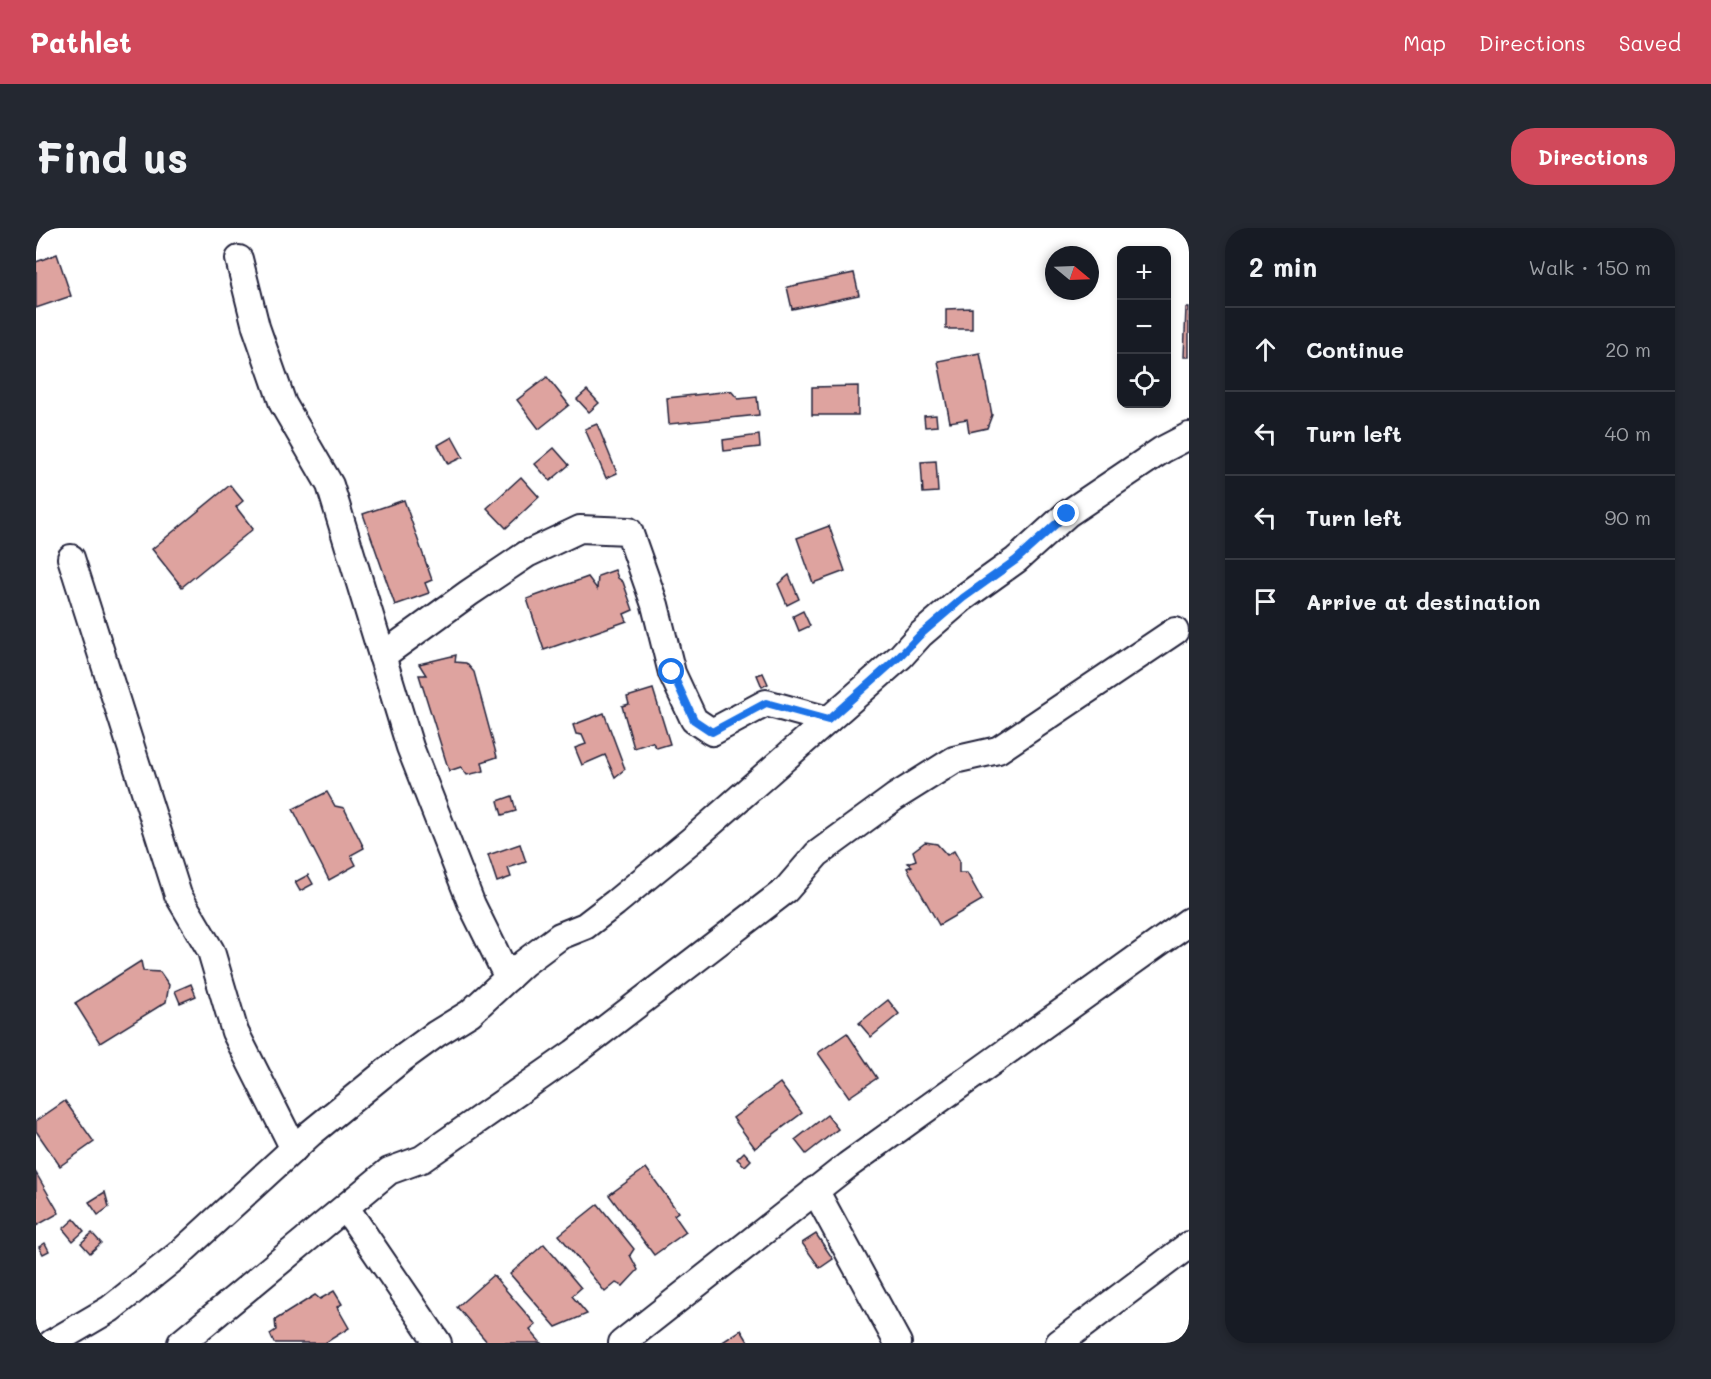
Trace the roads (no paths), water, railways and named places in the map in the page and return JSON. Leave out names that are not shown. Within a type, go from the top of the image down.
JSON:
[{"type":"street","points":[[239,259],[256,327],[283,404],[330,485],[410,747],[471,905],[508,978]]},
{"type":"street","points":[[52,1343],[110,1309],[178,1256],[294,1149],[403,1058],[470,1013],[524,963],[560,936],[585,926],[615,903],[828,720],[955,605],[1016,560],[1067,514],[1162,450],[1189,436]]},
{"type":"street","points":[[382,656],[527,554],[580,529],[629,531],[655,605],[672,672],[694,720],[712,732],[766,703],[828,720]]},
{"type":"street","points":[[71,558],[178,895],[211,951],[235,1032],[294,1149]]},
{"type":"street","points":[[181,1343],[389,1171],[422,1159],[573,1053],[786,890],[817,854],[895,797],[954,760],[998,750],[1175,631]]},
{"type":"street","points":[[622,1343],[857,1158],[1189,921]]},
{"type":"street","points":[[815,1191],[898,1343]]},
{"type":"street","points":[[346,1208],[438,1343]]},
{"type":"street","points":[[1059,1343],[1189,1245]]}]
